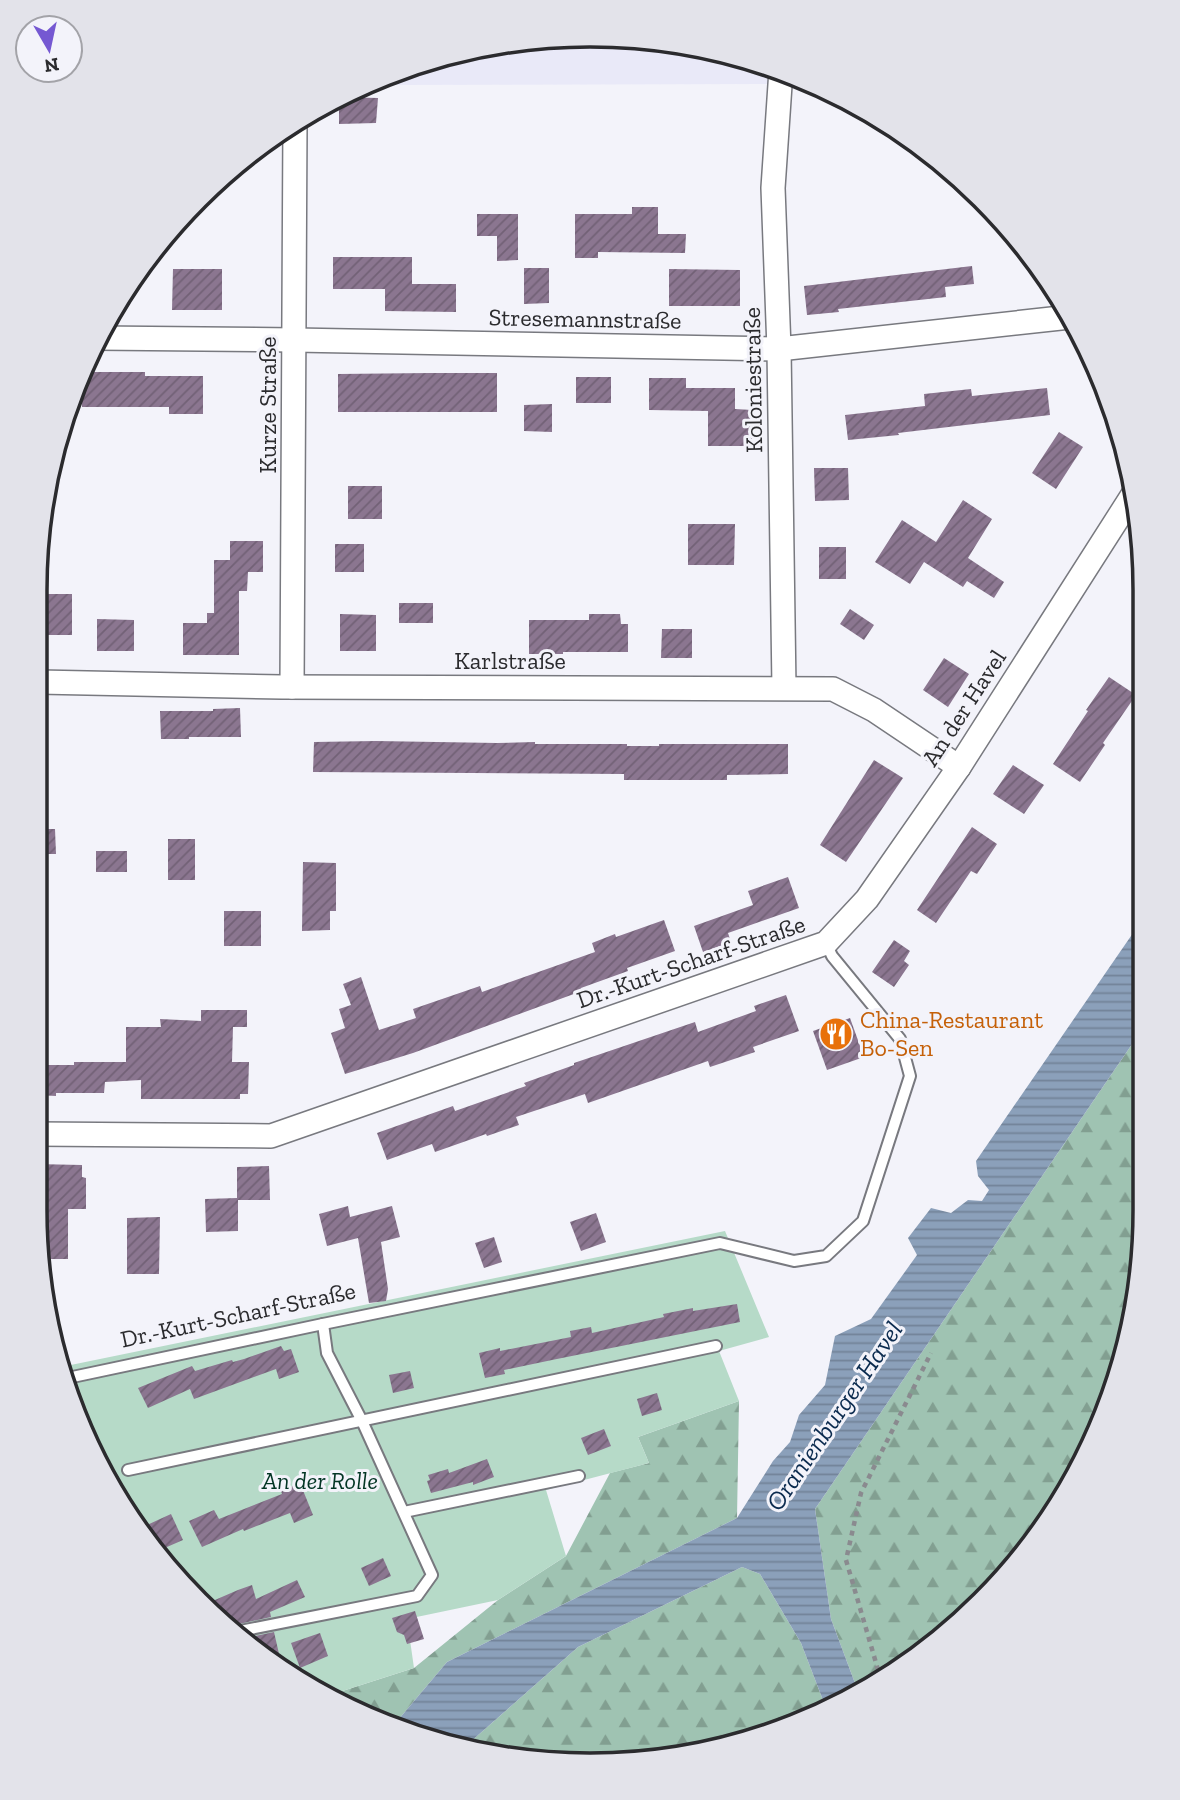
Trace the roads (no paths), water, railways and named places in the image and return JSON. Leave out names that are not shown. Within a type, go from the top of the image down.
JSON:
[{"type":"street","name":"Koloniestraße","points":[[780,82],[773,188],[779,349],[785,688]]},
{"type":"street","name":"Kurze Straße","points":[[292,687],[295,135]]},
{"type":"street","name":"Stresemannstraße","points":[[110,338],[779,349],[1059,318]]},
{"type":"street","name":"An der Havel","points":[[827,943],[867,900],[959,767],[1126,506]]},
{"type":"street","name":"Karlstraße","points":[[47,682],[292,687],[833,689],[874,710],[959,767]]},
{"type":"street","name":"Dr.-Kurt-Scharf-Straße","points":[[47,1134],[271,1136],[827,943]]},
{"type":"lane","name":"Dr.-Kurt-Scharf-Straße","points":[[74,1377],[720,1243],[794,1261],[826,1256],[863,1221],[910,1076],[900,1039],[832,956],[827,943]]},
{"type":"lane","points":[[246,1630],[417,1596],[432,1575],[362,1421],[327,1353],[323,1324]]},
{"type":"lane","points":[[128,1471],[716,1346]]},
{"type":"lane","points":[[404,1512],[579,1476]]},
{"type":"water","name":"Oranienburger Havel","points":[[1133,933],[1133,1043],[815,1509],[831,1619],[855,1683],[823,1700],[801,1643],[760,1574],[742,1567],[578,1647],[473,1739],[400,1718],[447,1662],[737,1518],[773,1461],[790,1442],[799,1415],[825,1385],[835,1336],[871,1319],[917,1255],[908,1238],[931,1208],[951,1213],[968,1200],[982,1201],[989,1190],[978,1176],[976,1161]]},
{"type":"place","name":"China-Restaurant Bo-Sen","points":[[836,1034]]},
{"type":"park label","name":"An der Rolle","points":[[320,1481]]}]
